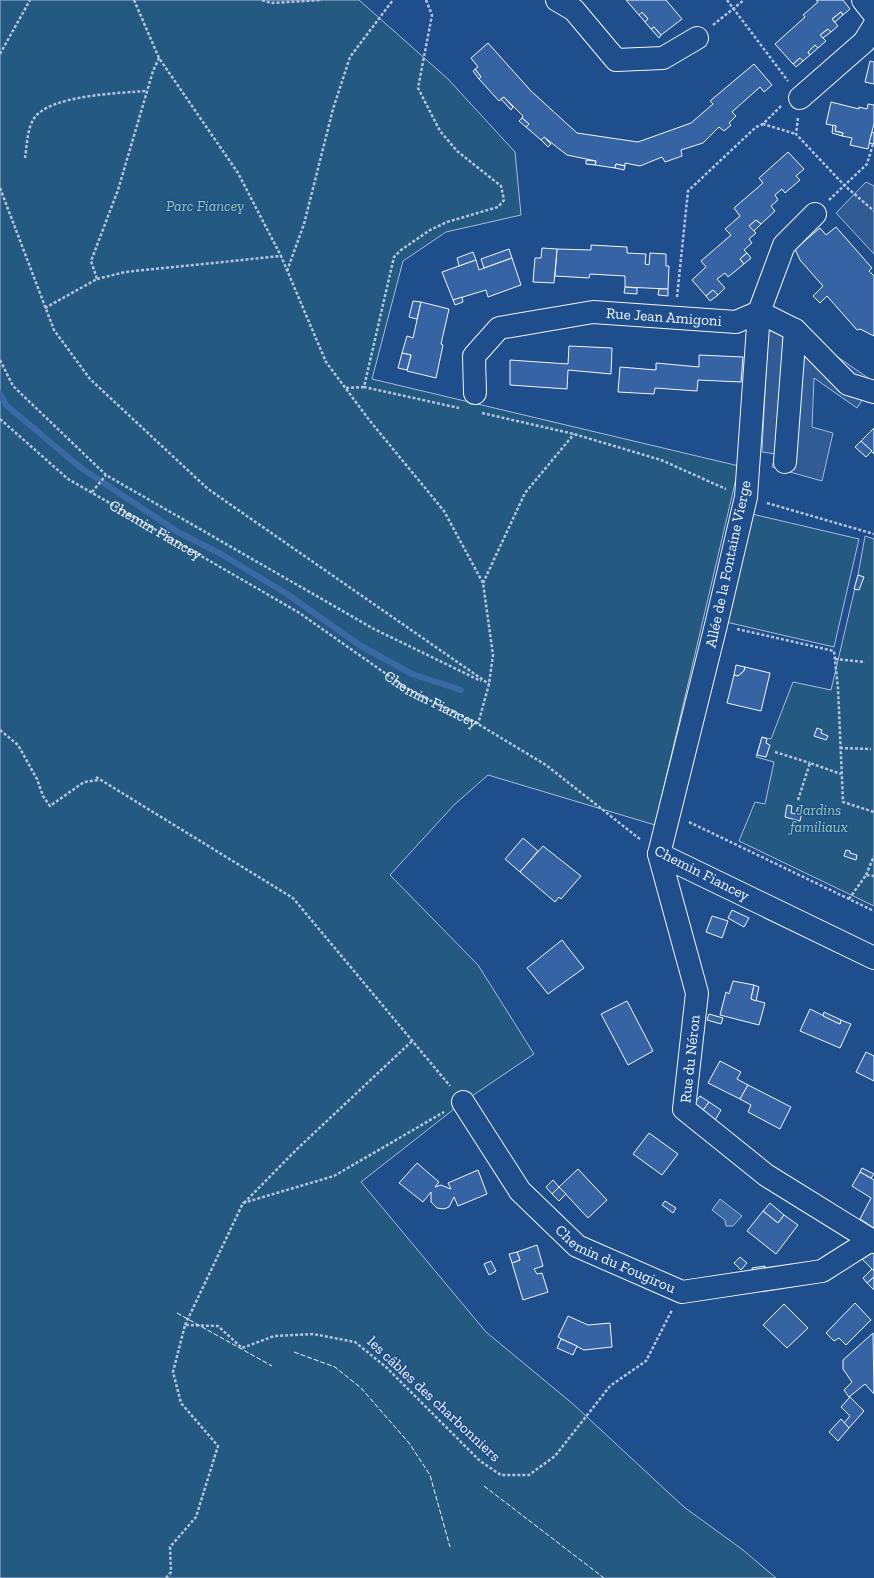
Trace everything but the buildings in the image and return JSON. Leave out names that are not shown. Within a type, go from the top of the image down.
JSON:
[{"type":"street","points":[[557,0],[574,10],[616,60],[663,58],[697,38]]},
{"type":"street","points":[[863,0],[874,14]]},
{"type":"street","points":[[800,98],[864,42],[874,26]]},
{"type":"street","name":"Allée de la Fontaine Vierge","points":[[659,854],[746,497],[759,312],[784,245],[816,214]]},
{"type":"street","name":"Rue Jean Amigoni","points":[[474,405],[474,356],[498,328],[593,312],[736,322],[759,312]]},
{"type":"street","points":[[759,312],[795,330],[848,384],[874,392]]},
{"type":"street","points":[[785,462],[795,330]]},
{"type":"street","name":"Chemin Fiancey","points":[[659,854],[874,958]]},
{"type":"street","name":"Rue du Néron","points":[[659,854],[697,993],[684,1109],[766,1175],[872,1241]]},
{"type":"street","name":"Chemin du Fougirou","points":[[456,1106],[520,1191],[577,1246],[682,1292],[822,1271],[872,1241]]},
{"type":"path","points":[[0,54],[30,0]]},
{"type":"path","points":[[134,0],[159,58],[238,173],[281,256],[326,362],[444,511],[483,583],[493,655],[489,684],[478,724]]},
{"type":"path","points":[[262,0],[271,3],[322,0]]},
{"type":"path","points":[[287,271],[304,224],[333,109],[350,57],[393,0]]},
{"type":"path","points":[[364,387],[394,257],[400,250],[430,230],[448,222],[498,207],[504,200],[501,186],[457,151],[440,131],[418,88],[432,15],[426,0]]},
{"type":"path","points":[[727,0],[800,98],[796,134]]},
{"type":"path","points":[[697,38],[744,0]]},
{"type":"path","points":[[97,279],[91,261],[118,190],[146,91],[159,58]]},
{"type":"path","points":[[25,158],[30,128],[35,117],[47,108],[64,100],[146,91]]},
{"type":"path","points":[[674,318],[688,191],[756,127],[763,124],[790,98],[800,98]]},
{"type":"path","points":[[763,124],[796,134],[844,185],[874,211]]},
{"type":"path","points":[[844,185],[867,164],[873,144]]},
{"type":"path","points":[[0,188],[54,330],[90,379],[208,489],[489,684]]},
{"type":"path","points":[[45,308],[97,279],[125,272],[281,256]]},
{"type":"path","points":[[0,360],[13,386],[106,475],[374,629],[489,684]]},
{"type":"path","points":[[346,388],[364,387],[474,405],[660,460],[746,497],[874,534]]},
{"type":"path","name":"Chemin Fiancey","points":[[0,419],[68,479],[298,612],[409,690],[478,724],[546,765],[659,854]]},
{"type":"path","points":[[483,583],[525,493],[574,434]]},
{"type":"path","points":[[92,492],[106,475]]},
{"type":"path","points":[[716,625],[834,651],[843,802],[874,812]]},
{"type":"path","points":[[834,659],[865,662]]},
{"type":"path","points":[[0,730],[18,745],[37,779],[42,796],[50,806],[84,782],[100,780]]},
{"type":"path","points":[[840,748],[871,749]]},
{"type":"path","points":[[775,752],[841,774]]},
{"type":"path","points":[[798,800],[810,763]]},
{"type":"path","points":[[96,777],[293,898],[412,1041],[456,1106],[334,1176],[243,1203]]},
{"type":"path","points":[[669,813],[874,911]]},
{"type":"path","points":[[849,899],[866,875],[874,856]]},
{"type":"path","points":[[866,875],[874,876]]},
{"type":"path","points":[[166,1578],[171,1572],[170,1547],[196,1517],[218,1446],[181,1403],[173,1372],[185,1325],[243,1203],[296,1150],[412,1041]]},
{"type":"path","name":"les câbles des charbonniers","points":[[185,1325],[218,1326],[242,1348],[274,1336],[313,1334],[355,1342],[386,1367],[480,1460],[501,1475],[529,1475],[555,1456],[610,1386],[646,1361],[682,1292]]},
{"type":"green space","name":"Parc Fiancey","points":[[0,0],[359,0],[448,79],[515,152],[521,215],[446,232],[403,261],[372,379],[739,466],[655,825],[488,775],[454,805],[390,875],[478,965],[534,1054],[463,1102],[361,1182],[486,1332],[573,1404],[684,1507],[743,1550],[776,1578],[0,1578]]},
{"type":"green space","points":[[752,514],[859,539],[834,647],[726,622]]},
{"type":"green space","name":"Jardins familiaux","points":[[865,536],[874,539],[874,906],[739,841],[755,802],[765,804],[774,762],[756,757],[762,737],[771,739],[793,682],[831,690],[858,575]]},
{"type":"shaded area","points":[[866,182],[874,186],[874,254],[836,213]]},
{"type":"shaded area","points":[[768,331],[809,331],[829,351],[874,382],[857,408],[814,378],[812,427],[833,433],[822,481],[772,467],[776,454],[762,452]]},
{"type":"shaded area","points":[[720,1199],[742,1216],[733,1226],[726,1226],[725,1220],[712,1210]]},
{"type":"waterway","points":[[0,394],[6,405],[81,468],[178,532],[221,554],[287,594],[361,646],[412,674],[461,690]]},
{"type":"fence","points":[[177,1313],[272,1366]]},
{"type":"fence","points":[[294,1352],[335,1367],[361,1388],[409,1443],[430,1475],[450,1547]]},
{"type":"fence","points":[[484,1486],[604,1578]]}]
